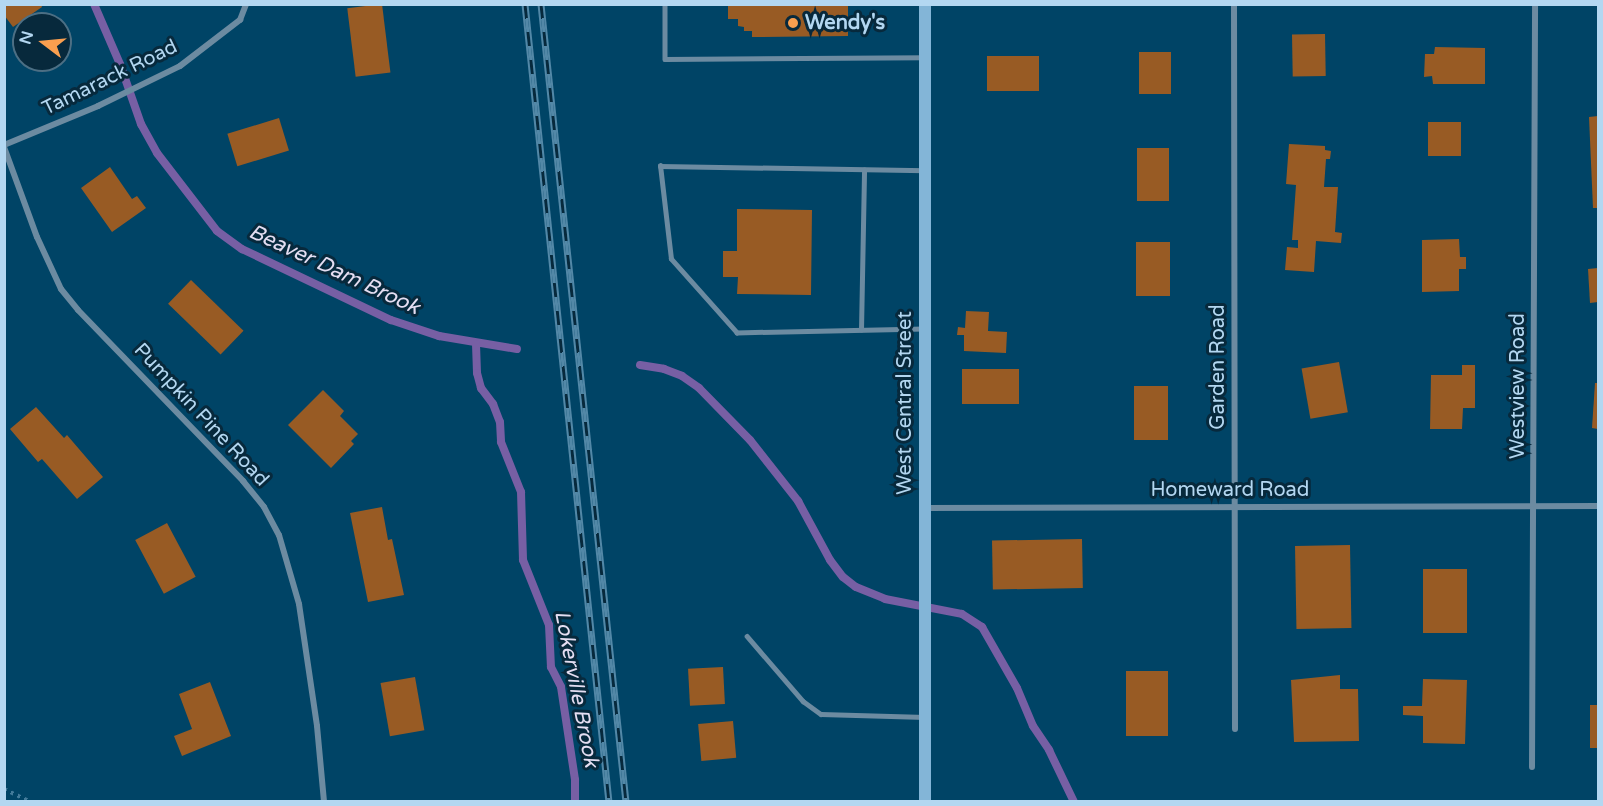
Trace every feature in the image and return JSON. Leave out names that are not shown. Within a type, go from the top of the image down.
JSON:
[{"type":"main road","name":"West Central Street","points":[[925,4],[925,801]]},
{"type":"street","name":"Tamarack Road","points":[[4,146],[159,78],[222,36],[240,20],[246,4]]},
{"type":"street","name":"Garden Road","points":[[1234,4],[1235,729]]},
{"type":"street","name":"Westview Road","points":[[1532,767],[1535,4]]},
{"type":"street","name":"Pumpkin Pine Road","points":[[4,146],[37,237],[62,289],[78,310],[243,481],[264,507],[279,535],[299,604],[317,726],[324,801]]},
{"type":"street","name":"Homeward Road","points":[[925,508],[1599,506]]},
{"type":"lane","points":[[665,4],[665,60],[925,57]]},
{"type":"lane","points":[[924,329],[737,333],[671,259],[660,166],[925,170]]},
{"type":"lane","points":[[861,330],[864,170]]},
{"type":"lane","points":[[747,636],[803,701],[821,714],[925,717]]},
{"type":"path","points":[[4,789],[31,801]]},
{"type":"building","points":[[4,4],[41,4],[42,7],[35,12],[12,12],[12,26],[4,15]]},
{"type":"building","points":[[382,4],[390,72],[356,77],[347,8]]},
{"type":"building","name":"Wendy's","points":[[728,4],[848,4],[848,36],[752,37],[752,31],[744,31],[744,27],[738,26],[738,19],[728,19]]},
{"type":"building","points":[[1325,34],[1326,76],[1293,77],[1292,35]]},
{"type":"building","points":[[1435,47],[1485,48],[1485,84],[1433,84],[1432,76],[1424,77],[1425,54],[1434,54]]},
{"type":"building","points":[[1139,52],[1171,52],[1171,94],[1139,94]]},
{"type":"building","points":[[987,56],[1039,56],[1039,91],[987,91]]},
{"type":"building","points":[[1598,116],[1598,208],[1593,208],[1589,117]]},
{"type":"building","points":[[279,118],[289,151],[237,166],[227,134]]},
{"type":"building","points":[[1428,122],[1461,122],[1461,156],[1428,156]]},
{"type":"building","points":[[1289,144],[1325,146],[1325,150],[1331,151],[1330,159],[1326,159],[1324,187],[1338,187],[1335,232],[1342,233],[1341,243],[1316,241],[1314,272],[1285,270],[1287,247],[1298,248],[1298,240],[1292,240],[1296,185],[1286,184]]},
{"type":"building","points":[[1137,148],[1169,148],[1169,201],[1137,201]]},
{"type":"building","points":[[110,167],[132,199],[137,196],[146,208],[112,232],[81,188]]},
{"type":"building","points":[[737,209],[812,210],[811,295],[737,294],[738,277],[723,277],[723,251],[737,251]]},
{"type":"building","points":[[1459,239],[1460,257],[1466,257],[1466,269],[1459,269],[1459,291],[1422,292],[1422,240]]},
{"type":"building","points":[[1136,242],[1170,242],[1170,296],[1136,296]]},
{"type":"building","points":[[1598,268],[1598,302],[1590,303],[1588,269]]},
{"type":"building","points":[[191,280],[244,331],[221,354],[168,304]]},
{"type":"building","points":[[966,311],[989,312],[988,331],[1007,332],[1006,353],[964,351],[964,335],[957,335],[958,327],[965,328]]},
{"type":"building","points":[[1339,362],[1348,412],[1310,419],[1302,369]]},
{"type":"building","points":[[1462,365],[1475,365],[1475,408],[1463,408],[1462,429],[1430,429],[1431,375],[1462,375]]},
{"type":"building","points":[[962,369],[1019,369],[1019,404],[962,404]]},
{"type":"building","points":[[1595,383],[1598,383],[1598,429],[1592,428]]},
{"type":"building","points":[[1134,386],[1168,386],[1168,440],[1134,440]]},
{"type":"building","points":[[323,390],[344,411],[340,416],[358,434],[351,441],[354,444],[331,468],[288,425]]},
{"type":"building","points":[[36,407],[64,438],[67,435],[103,477],[77,499],[42,459],[38,462],[10,429]]},
{"type":"building","points":[[382,507],[388,540],[392,539],[404,595],[368,602],[350,513]]},
{"type":"building","points":[[167,523],[196,577],[164,594],[135,540]]},
{"type":"building","points":[[1082,539],[1083,588],[993,590],[992,541]]},
{"type":"building","points":[[1350,545],[1351,628],[1296,629],[1295,546]]},
{"type":"building","points":[[1423,569],[1467,569],[1467,633],[1423,633]]},
{"type":"building","points":[[723,667],[725,704],[690,706],[688,669]]},
{"type":"building","points":[[1126,671],[1168,671],[1168,736],[1126,736]]},
{"type":"building","points":[[1340,675],[1340,689],[1358,689],[1359,741],[1294,742],[1291,680]]},
{"type":"building","points":[[415,677],[424,730],[390,736],[381,683]]},
{"type":"building","points":[[1423,679],[1467,680],[1465,744],[1423,743],[1423,716],[1403,715],[1403,706],[1422,706]]},
{"type":"building","points":[[210,682],[231,736],[182,756],[174,736],[192,729],[179,694]]},
{"type":"building","points":[[1590,705],[1598,705],[1598,748],[1590,748]]},
{"type":"building","points":[[733,721],[736,758],[701,761],[698,724]]},
{"type":"waterway","name":"Beaver Dam Brook","points":[[94,4],[120,64],[141,124],[157,153],[217,231],[242,249],[391,320],[439,336],[517,349]]},
{"type":"waterway","name":"Lokerville Brook","points":[[476,344],[477,373],[481,388],[493,404],[500,422],[501,442],[521,492],[523,560],[549,625],[551,667],[561,687],[575,780],[575,802]]},
{"type":"waterway","name":"Beaver Dam Brook","points":[[640,365],[664,369],[682,376],[699,388],[750,440],[798,501],[830,560],[843,577],[856,587],[885,599],[962,614],[982,627],[1017,688],[1033,726],[1049,750],[1074,802]]},
{"type":"railway","points":[[525,4],[609,802]]},
{"type":"railway","points":[[541,4],[626,802]]},
{"type":"place","name":"Wendy's","points":[[793,23]]}]
